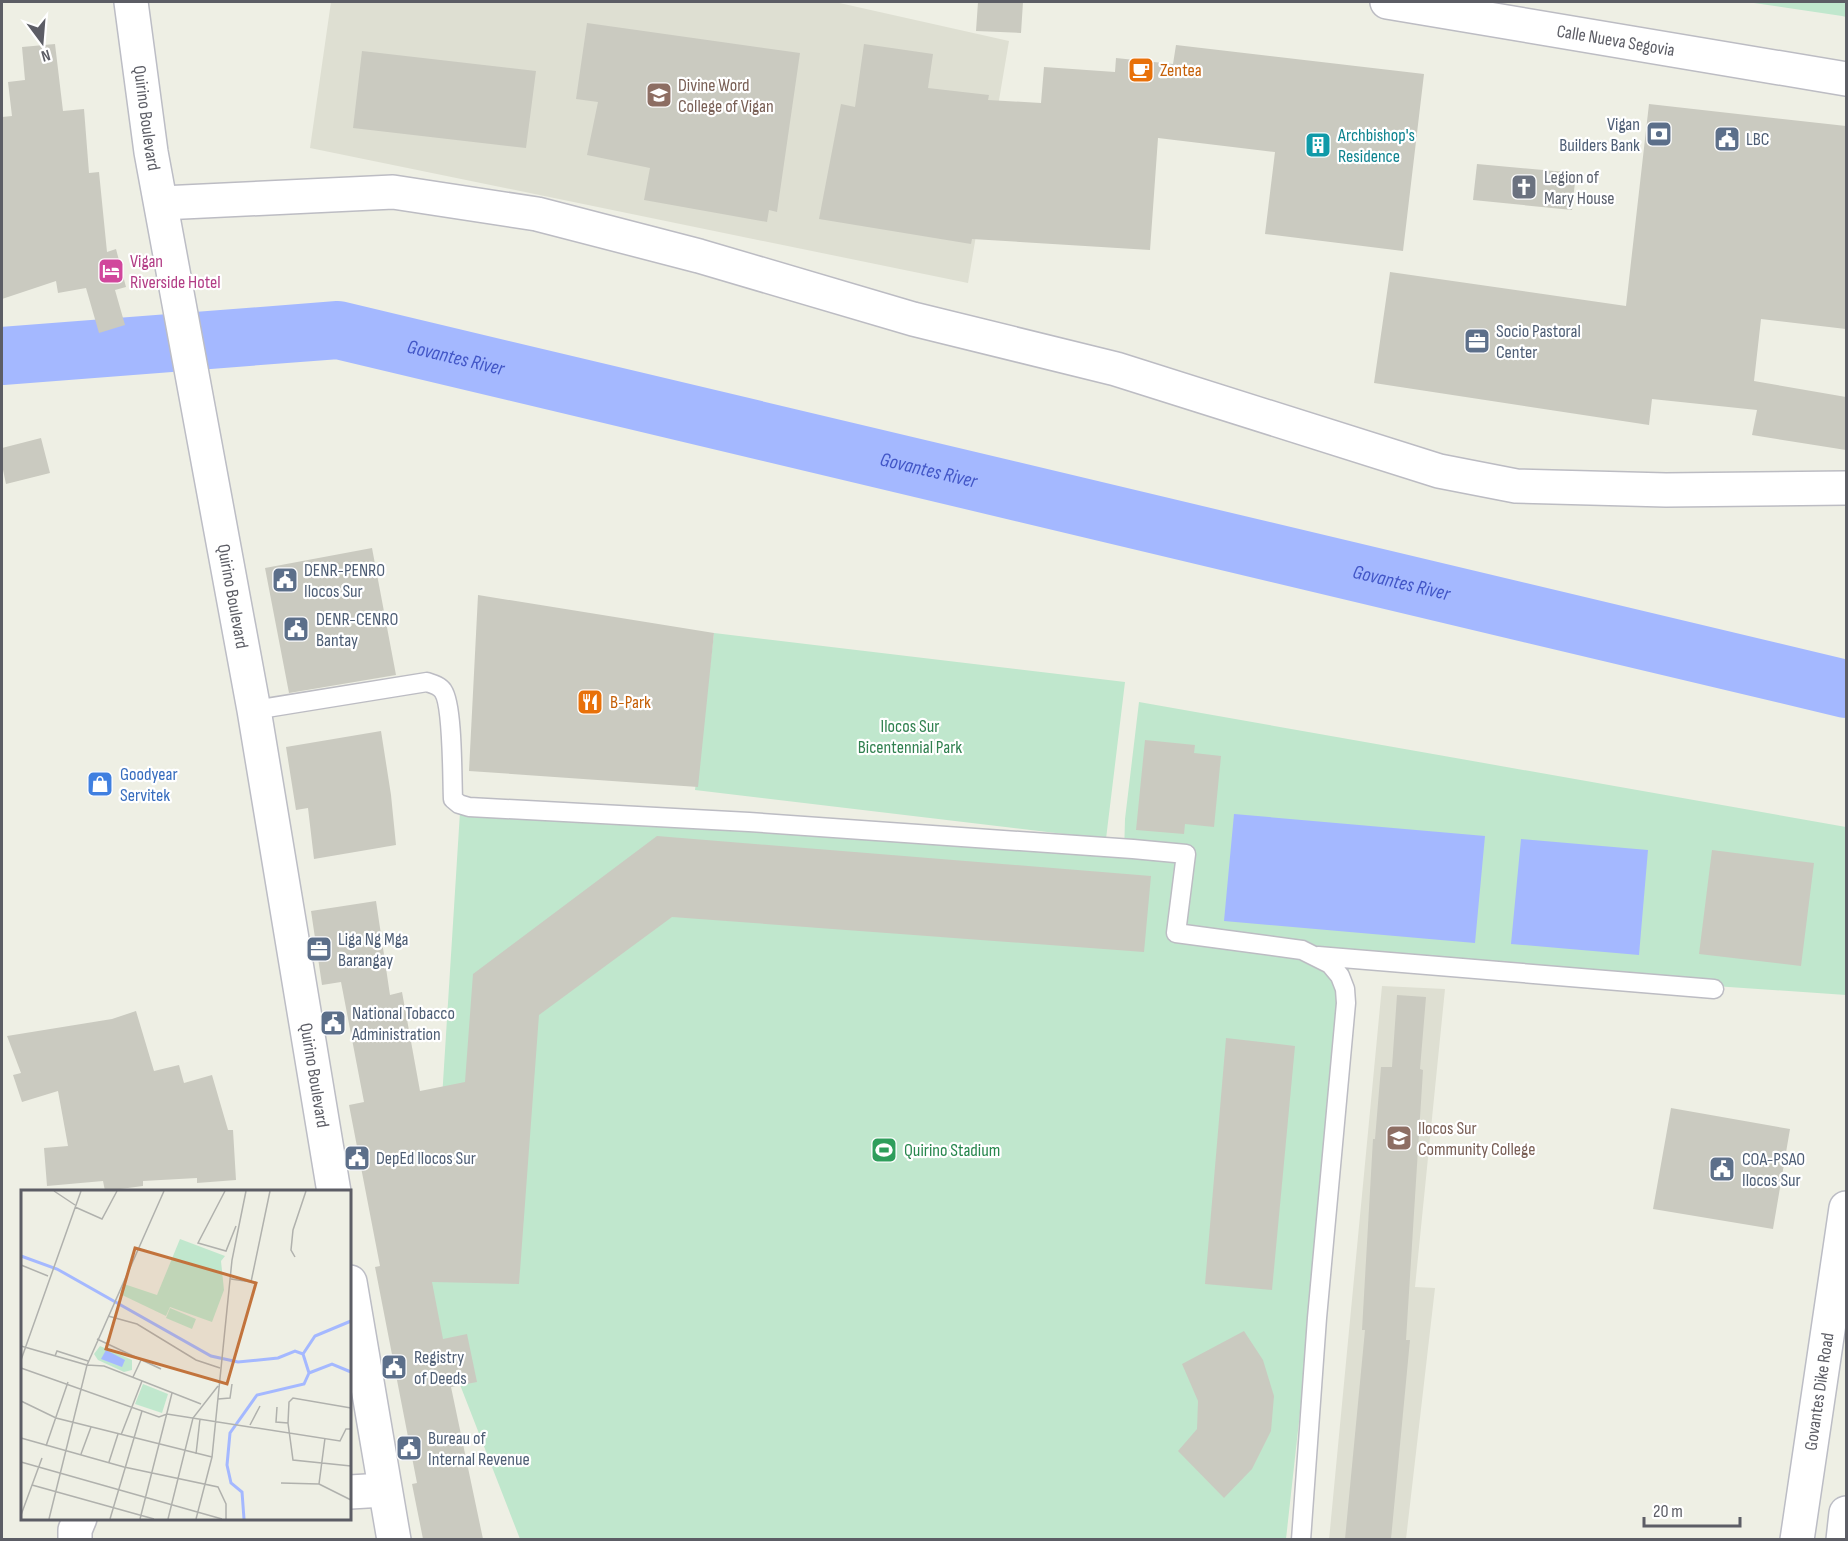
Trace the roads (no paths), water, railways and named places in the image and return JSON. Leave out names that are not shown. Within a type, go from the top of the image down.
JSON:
[{"type":"street","name":"Quirino Boulevard","points":[[131,2],[151,152],[254,710],[334,1190]]},
{"type":"street","name":"Calle Nueva Segovia","points":[[1387,2],[1846,80]]},
{"type":"street","points":[[162,202],[393,192],[537,214],[699,256],[913,319],[1116,369],[1438,471],[1516,486],[1666,490],[1846,488]]},
{"type":"street","name":"Govantes Dike Road","points":[[1797,1539],[1838,1324],[1846,1208]]},
{"type":"street","points":[[351,1288],[394,1539]]},
{"type":"street","points":[[351,1492],[384,1490]]},
{"type":"street","points":[[1843,1539],[1846,1514]]},
{"type":"street","points":[[75,1539],[75,1530],[79,1520]]},
{"type":"lane","points":[[254,710],[427,682],[435,684],[442,689],[448,706],[453,799],[469,807],[749,822],[1186,854],[1176,933],[1302,950],[1330,964],[1340,975],[1345,989],[1346,1003],[1317,1318],[1301,1539]]},
{"type":"lane","points":[[1316,956],[1714,989]]},
{"type":"water","points":[[1234,814],[1485,836],[1475,943],[1224,921]]},
{"type":"water","points":[[1521,839],[1648,850],[1639,955],[1511,944]]},
{"type":"waterway","name":"Govantes River","points":[[2,356],[338,330],[1846,689]]},
{"type":"place","name":"Zentea","points":[[1141,70]]},
{"type":"place","name":"Divine Word College of Vigan","points":[[659,95]]},
{"type":"place","name":"Vigan Builders Bank","points":[[1659,134]]},
{"type":"place","name":"LBC","points":[[1727,139]]},
{"type":"place","name":"Archbishop's Residence","points":[[1318,145]]},
{"type":"place","name":"Legion of Mary House","points":[[1524,187]]},
{"type":"place","name":"Vigan Riverside Hotel","points":[[111,271]]},
{"type":"place","name":"Socio Pastoral Center","points":[[1477,341]]},
{"type":"place","name":"DENR-PENRO Ilocos Sur","points":[[285,580]]},
{"type":"place","name":"DENR-CENRO Bantay","points":[[296,629]]},
{"type":"place","name":"B-Park","points":[[590,702]]},
{"type":"place","name":"Goodyear Servitek","points":[[100,784]]},
{"type":"place","name":"Liga Ng Mga Barangay","points":[[319,949]]},
{"type":"place","name":"National Tobacco Administration","points":[[333,1023]]},
{"type":"place","name":"Ilocos Sur Community College","points":[[1399,1138]]},
{"type":"place","name":"Quirino Stadium","points":[[884,1150]]},
{"type":"place","name":"DepEd Ilocos Sur","points":[[357,1158]]},
{"type":"place","name":"COA-PSAO Ilocos Sur","points":[[1722,1169]]},
{"type":"place","name":"Registry of Deeds","points":[[394,1367]]},
{"type":"place","name":"Bureau of Internal Revenue","points":[[409,1448]]},
{"type":"park label","name":"Ilocos Sur Bicentennial Park","points":[[910,736]]}]
